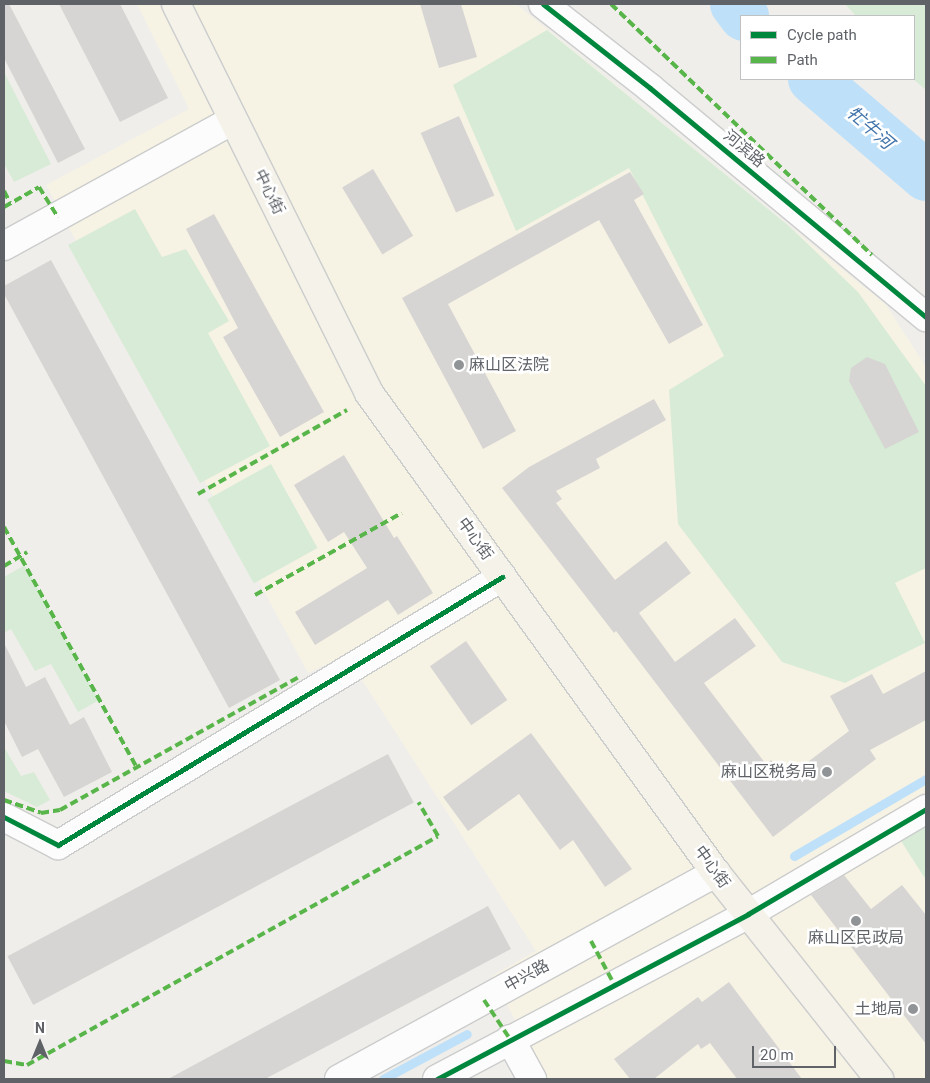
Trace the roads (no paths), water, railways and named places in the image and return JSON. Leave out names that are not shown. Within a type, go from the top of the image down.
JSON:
[{"type":"main road","name":"中心街","points":[[176,4],[369,393],[716,873],[879,1079]]},
{"type":"street","name":"河滨路","points":[[543,4],[650,88],[926,317]]},
{"type":"street","points":[[4,246],[233,120]]},
{"type":"street","points":[[4,818],[58,845],[502,577]]},
{"type":"street","points":[[437,1079],[748,914],[926,809]]},
{"type":"street","name":"中兴路","points":[[339,1079],[716,873]]},
{"type":"street","points":[[510,1039],[532,1079]]},
{"type":"waterway","name":"牤牛河","points":[[735,4],[743,15]]},
{"type":"waterway","name":"牤牛河","points":[[814,80],[926,176]]},
{"type":"waterway","points":[[794,856],[926,779]]},
{"type":"waterway","points":[[383,1079],[467,1034]]},
{"type":"place","name":"麻山区法院","points":[[459,365]]},
{"type":"place","name":"麻山区税务局","points":[[827,772]]},
{"type":"place","name":"麻山区民政局","points":[[856,921]]},
{"type":"place","name":"土地局","points":[[913,1009]]}]
